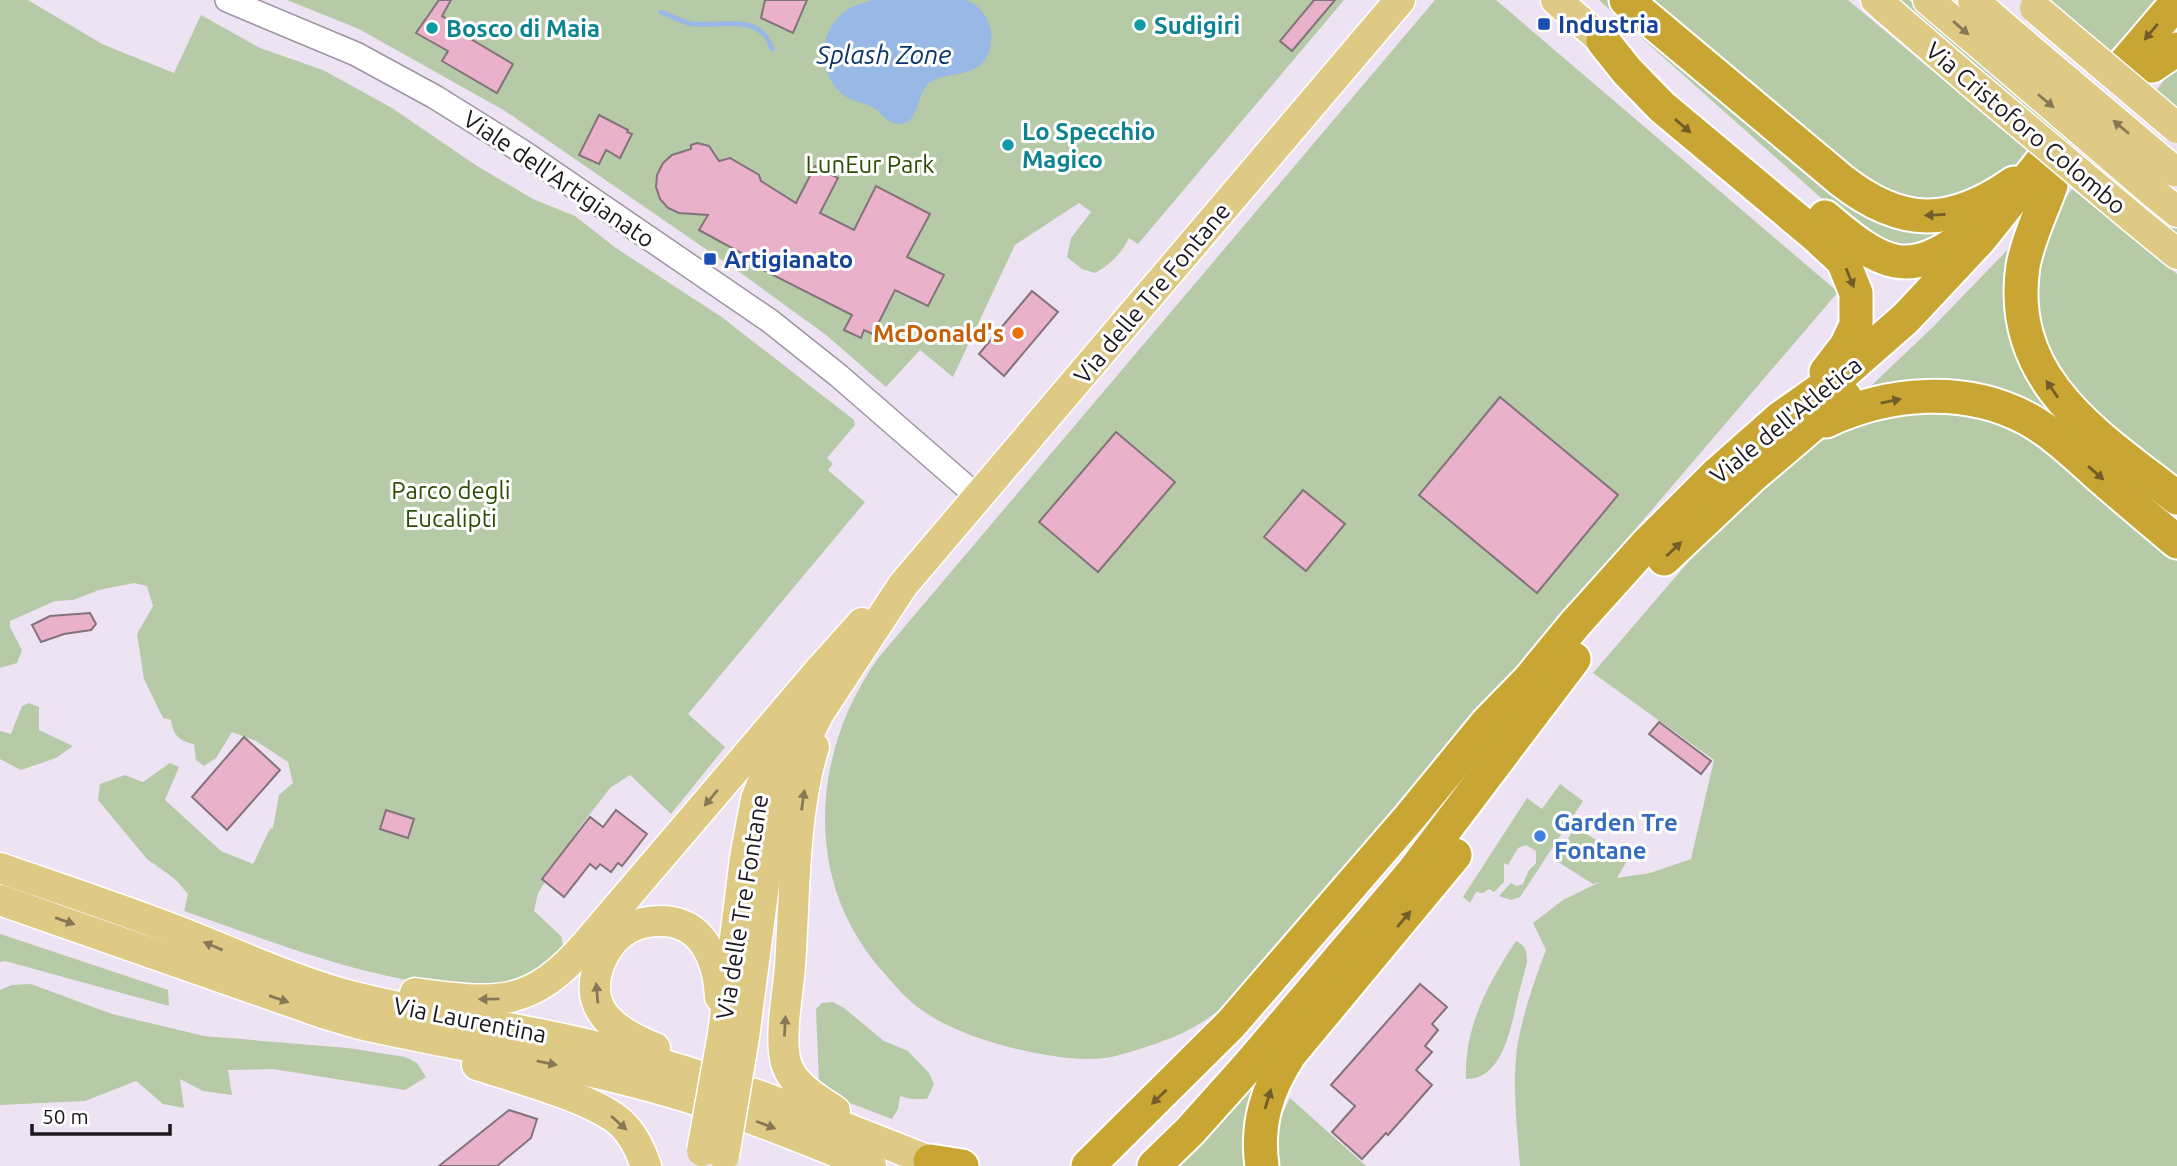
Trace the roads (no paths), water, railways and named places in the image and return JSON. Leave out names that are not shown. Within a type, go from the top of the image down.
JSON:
[{"type":"highway","points":[[1626,0],[1841,180],[1868,200],[1886,208],[1927,216],[1961,212],[2048,171]]},
{"type":"highway","points":[[2149,64],[2177,2]]},
{"type":"highway","points":[[2149,64],[2177,37]]},
{"type":"highway","points":[[1604,41],[1676,90],[1842,232],[1885,260],[1913,262],[1947,250],[2016,193]]},
{"type":"highway","points":[[1604,41],[1627,71],[1661,107],[1843,261],[1853,283],[1856,325],[1846,346],[1792,425]]},
{"type":"highway","points":[[2048,171],[2023,265],[2022,306],[2034,359],[2067,407],[2177,498]]},
{"type":"highway","name":"Viale dell'Atletica","points":[[1564,673],[1600,626],[1792,425],[1840,376],[1906,318],[1958,264],[2016,193],[2048,171]]},
{"type":"highway","name":"Viale dell'Atletica","points":[[1529,680],[1646,545],[1718,472],[1792,425],[1898,349],[1970,278],[2048,171]]},
{"type":"highway","points":[[1792,425],[1908,398],[1939,396],[1989,403],[2020,415],[2052,435],[2177,542]]},
{"type":"highway","points":[[1154,1166],[1233,1083],[1413,872],[1564,673]]},
{"type":"highway","points":[[1262,1166],[1261,1122],[1279,1071],[1290,1054],[1458,851],[1487,808],[1564,673]]},
{"type":"highway","points":[[1088,1166],[1231,1024],[1410,817],[1487,723],[1529,680]]},
{"type":"highway","points":[[1122,1166],[1172,1119],[1365,897],[1408,845],[1507,714],[1529,680]]},
{"type":"main road","name":"Via delle Tre Fontane","points":[[712,1160],[776,806],[804,738],[819,713],[831,673],[863,623],[903,585],[1400,0]]},
{"type":"main road","points":[[1556,0],[1604,41]]},
{"type":"main road","name":"Via Cristoforo Colombo","points":[[1876,0],[2177,254]]},
{"type":"main road","name":"Via Cristoforo Colombo","points":[[1928,0],[2004,46],[2175,172]]},
{"type":"main road","name":"Via Cristoforo Colombo","points":[[1973,0],[2004,46],[2166,202]]},
{"type":"main road","points":[[2030,4],[2177,128]]},
{"type":"main road","points":[[313,985],[348,985],[473,999],[515,997],[540,986],[570,963],[831,673]]},
{"type":"main road","points":[[831,673],[805,783],[785,1024],[785,1056],[790,1071],[802,1087],[861,1134]]},
{"type":"main road","name":"Via Laurentina","points":[[0,868],[158,923],[313,985],[431,1014],[592,1045],[774,1099],[944,1164]]},
{"type":"main road","name":"Via Laurentina","points":[[0,900],[175,960],[247,988],[360,1024],[657,1088],[745,1116],[871,1166]]},
{"type":"main road","points":[[734,1035],[719,989],[715,965],[708,947],[695,931],[676,922],[655,921],[634,926],[616,938],[600,963],[595,987],[597,1003],[613,1025],[638,1041],[774,1099]]},
{"type":"main road","points":[[360,1024],[594,1106],[623,1125],[638,1146],[646,1166]]},
{"type":"street","name":"Viale dell'Artigianato","points":[[227,0],[343,48],[396,75],[492,132],[770,321],[866,399],[978,496]]},
{"type":"water","name":"Splash Zone","points":[[872,0],[967,0],[984,14],[990,26],[991,40],[987,57],[970,71],[931,82],[925,87],[913,117],[908,122],[893,123],[874,108],[841,93],[827,73],[824,50],[831,27],[850,8]]},
{"type":"waterway","points":[[661,12],[693,24],[749,26],[767,37],[772,49]]},
{"type":"tunnel","points":[[2060,175],[2143,78]]},
{"type":"place","name":"Industria","points":[[1544,24]]},
{"type":"place","name":"Sudigiri","points":[[1140,25]]},
{"type":"place","name":"Bosco di Maia","points":[[432,28]]},
{"type":"place","name":"Lo Specchio Magico","points":[[1008,145]]},
{"type":"place","name":"Artigianato","points":[[710,259]]},
{"type":"place","name":"McDonald's","points":[[1018,333]]},
{"type":"place","name":"Garden Tre Fontane","points":[[1540,836]]},
{"type":"park label","name":"LunEur Park","points":[[870,164]]},
{"type":"park label","name":"Parco degli Eucalipti","points":[[451,504]]}]
